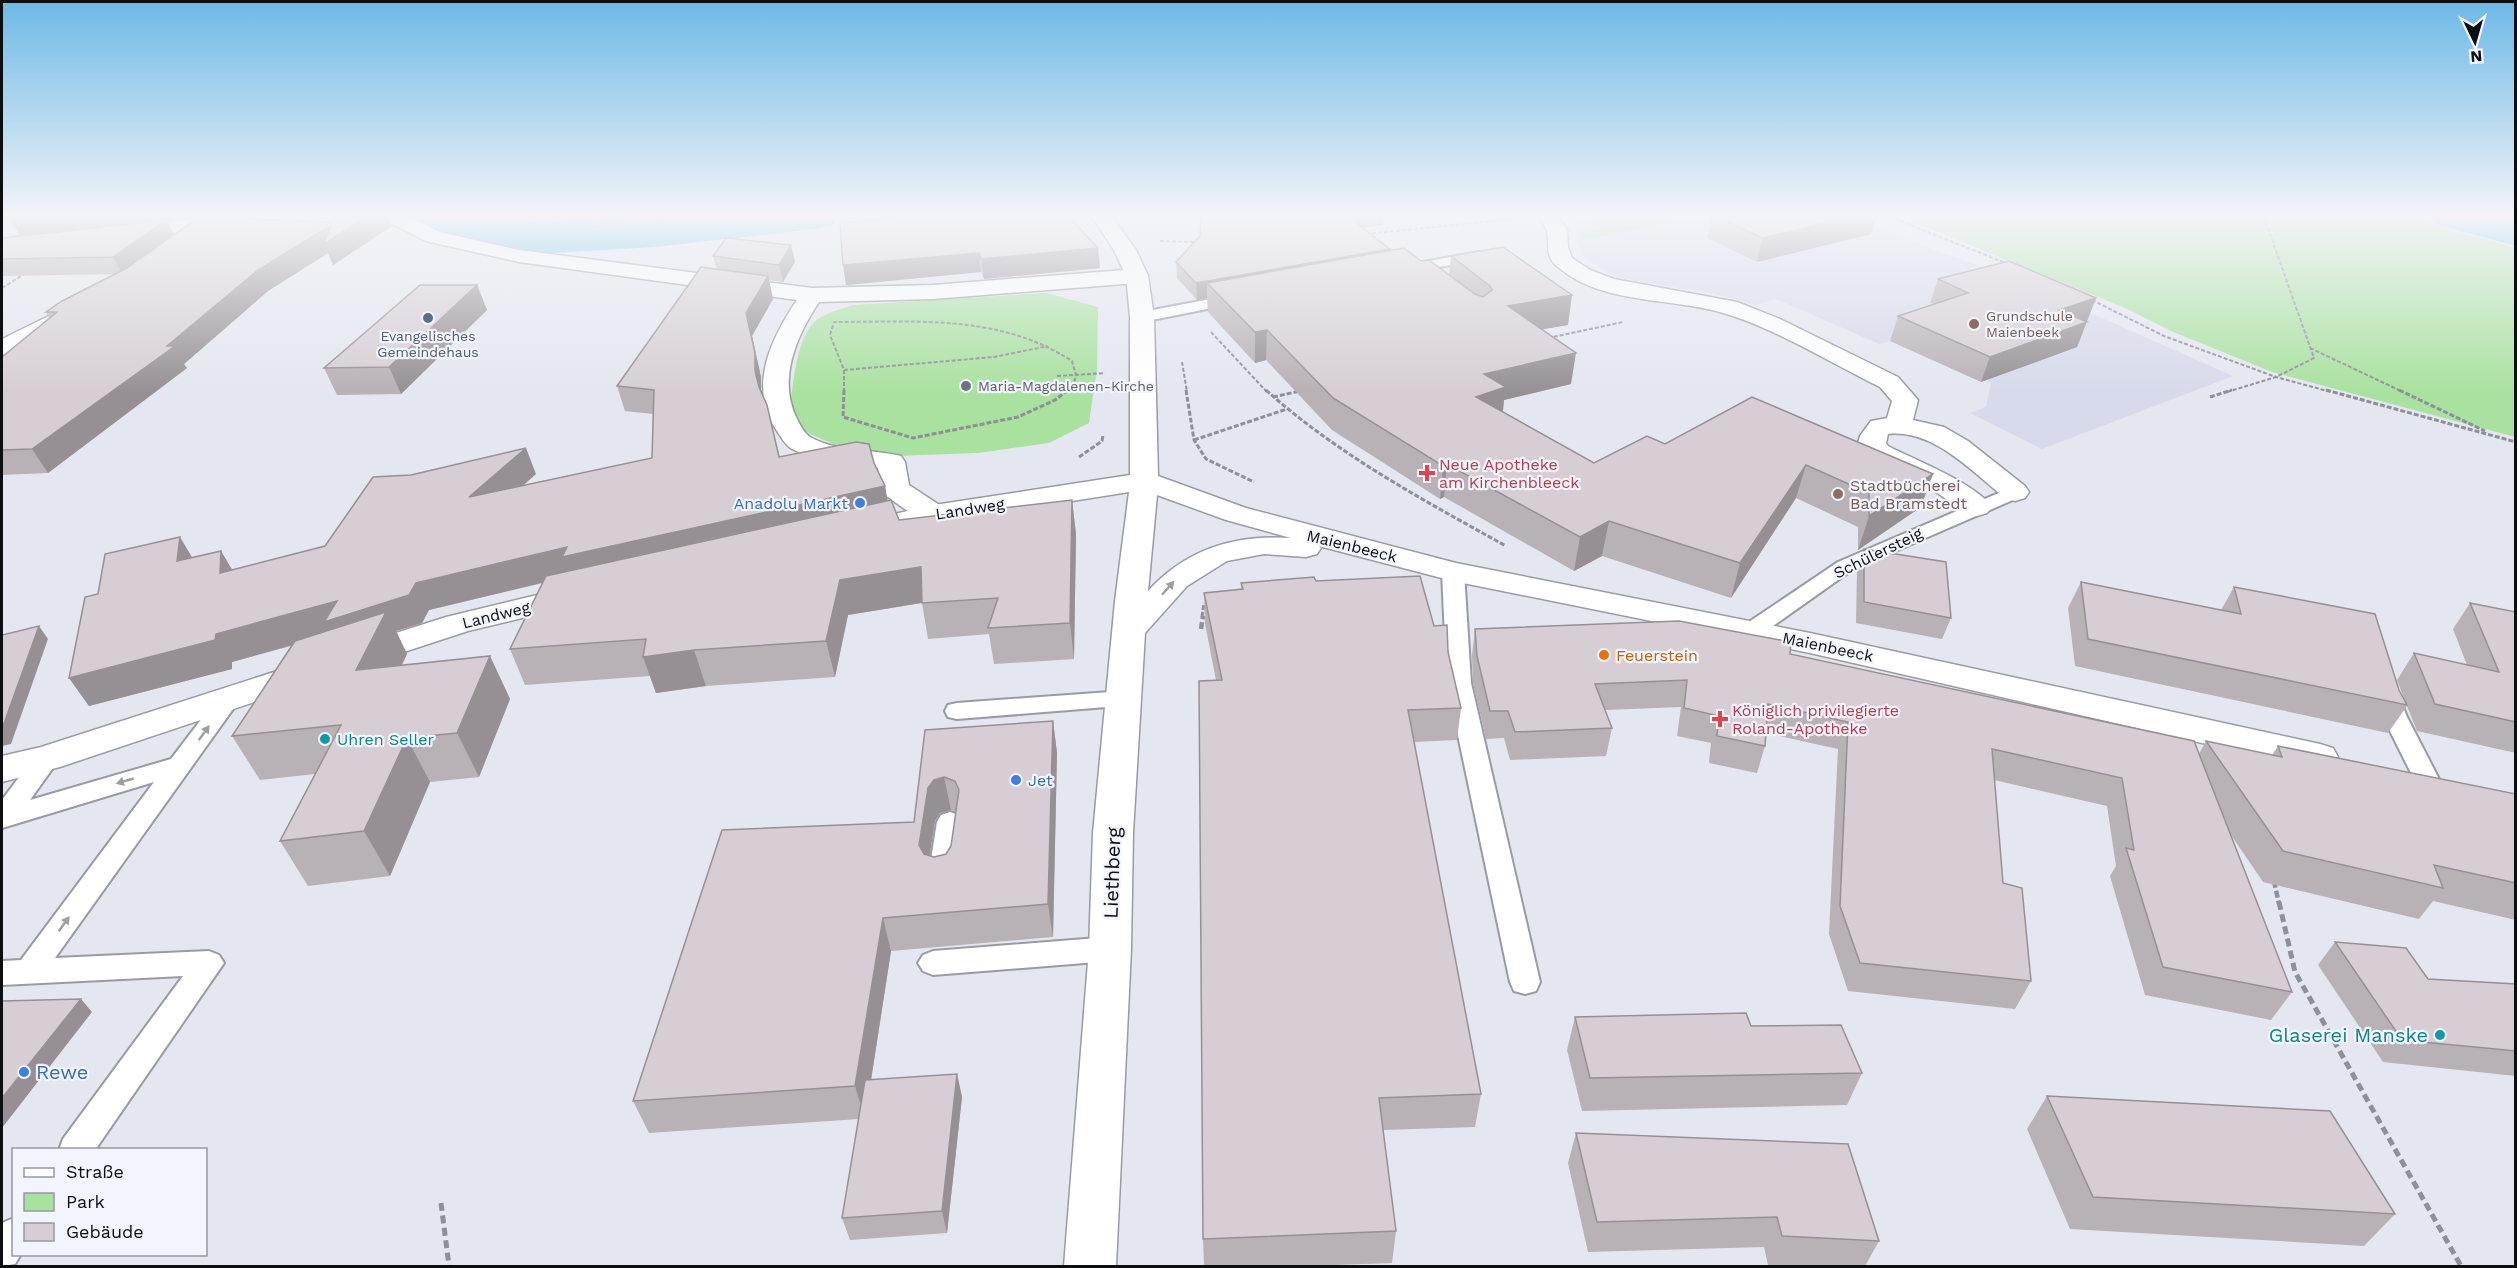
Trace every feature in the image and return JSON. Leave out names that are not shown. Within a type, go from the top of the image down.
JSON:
[{"type":"street","points":[[648,273],[812,295],[933,292],[1137,276]]},
{"type":"street","name":"Liethberg","points":[[1090,1266],[1110,949],[1113,833],[1144,481],[1142,316],[1136,273]]},
{"type":"street","points":[[1580,273],[1609,285],[1718,304],[1782,329],[1889,382],[1905,400],[1899,425]]},
{"type":"street","points":[[812,295],[796,318],[778,365],[774,396],[783,420],[799,442],[834,452],[891,462],[895,489],[934,514]]},
{"type":"street","points":[[2,348],[86,304]]},
{"type":"street","points":[[1977,507],[1943,484],[1878,452],[1872,443],[1873,436],[1880,427],[1899,425],[1935,433],[1958,447],[2015,492]]},
{"type":"street","name":"Landweg","points":[[842,534],[934,514],[1144,481]]},
{"type":"street","name":"Maienbeeck","points":[[1144,481],[1246,517],[1453,572],[1751,631],[2004,685],[2346,763]]},
{"type":"street","points":[[1129,631],[1176,579],[1218,554],[1264,545],[1315,548],[1418,571],[1453,572]]},
{"type":"street","name":"Landweg","points":[[2,769],[47,758],[458,624],[603,588]]},
{"type":"street","points":[[2381,771],[2444,784]]},
{"type":"lane","points":[[1421,273],[1432,282]]},
{"type":"lane","points":[[1142,316],[1249,297]]},
{"type":"lane","name":"Schülersteig","points":[[1751,631],[1845,566],[2015,492]]},
{"type":"lane","points":[[1453,572],[1459,683],[1525,982]]},
{"type":"lane","points":[[2381,675],[2395,717],[2444,784]]},
{"type":"lane","points":[[15,972],[181,765],[230,697]]},
{"type":"lane","points":[[957,711],[1124,699]]},
{"type":"lane","points":[[2,818],[47,758]]},
{"type":"lane","points":[[2,818],[181,765]]},
{"type":"lane","points":[[942,878],[950,822]]},
{"type":"lane","points":[[933,963],[1110,949]]},
{"type":"lane","points":[[15,972],[209,963],[76,1148]]},
{"type":"lane","points":[[2,1252],[12,1238]]},
{"type":"path","points":[[2,288],[26,273]]},
{"type":"path","points":[[1167,273],[1167,283],[1183,309],[1250,376],[1288,409],[1377,472],[1513,550]]},
{"type":"path","points":[[2210,397],[2276,377],[2314,358],[2284,273]]},
{"type":"path","points":[[1541,340],[1672,311],[1680,296]]},
{"type":"path","points":[[2088,298],[2164,336],[2276,377],[2516,442]]},
{"type":"path","points":[[1183,309],[1189,418],[1194,440],[1206,459],[1256,483]]},
{"type":"path","points":[[834,322],[980,326],[1017,334],[1048,346],[1072,361],[1076,375],[1073,387],[1055,400],[1018,417],[914,438],[843,417],[844,370],[830,335],[834,322]]},
{"type":"path","points":[[844,370],[994,357],[1048,346]]},
{"type":"path","points":[[2310,348],[2494,436]]},
{"type":"path","points":[[1057,376],[1106,373],[1107,363]]},
{"type":"path","points":[[1273,397],[1308,389]]},
{"type":"path","points":[[1194,440],[1288,409]]},
{"type":"path","points":[[1075,460],[1102,441],[1103,425]]},
{"type":"path","points":[[2274,879],[2295,972],[2461,1266]]},
{"type":"path","points":[[441,1203],[449,1266]]},
{"type":"shaded area","name":"Grundschule Maienbeek","points":[[1998,273],[2233,376],[2042,449],[1970,413],[1986,407],[1991,383],[1962,370],[1960,349],[1930,359],[1890,341],[1879,344],[1776,299],[1755,305],[1712,293],[1635,281],[1609,274]]},
{"type":"green space","points":[[2039,273],[2515,273],[2515,437],[2272,372],[2171,331],[2125,308]]},
{"type":"green space","points":[[1046,293],[1098,307],[1097,369],[1089,423],[1049,443],[978,453],[895,456],[849,451],[810,434],[789,416],[796,363],[804,337],[810,326],[826,314],[853,305]]},
{"type":"building","points":[[117,273],[254,273],[167,346],[175,346],[32,449],[2,450],[2,357],[57,312],[46,312],[62,301]]},
{"type":"building","points":[[697,273],[747,273],[768,276],[746,313],[755,353],[755,371],[767,405],[779,457],[856,442],[869,444],[874,463],[885,486],[562,557],[567,547],[416,583],[409,595],[324,622],[337,601],[216,634],[215,640],[69,678],[85,597],[98,594],[105,554],[180,537],[177,561],[221,551],[220,573],[325,546],[373,477],[411,475],[526,448],[469,497],[652,458],[654,390],[617,386]]},
{"type":"building","points":[[1187,273],[1252,273],[1196,283]]},
{"type":"building","points":[[1262,273],[1447,273],[1475,294],[1483,297],[1492,290],[1473,273],[1541,273],[1572,295],[1508,306],[1576,353],[1484,374],[1506,387],[1476,397],[1594,463],[1647,436],[1665,444],[1752,397],[1933,474],[1869,516],[1869,493],[1806,465],[1740,563],[1609,521],[1580,537],[1447,464],[1443,466],[1333,398],[1267,330],[1255,332],[1207,283]]},
{"type":"building","points":[[1961,273],[2038,273],[2096,298],[2059,310],[2087,322],[1990,357],[1898,316],[1968,293],[1938,279]]},
{"type":"building","points":[[420,285],[477,285],[389,367],[324,368]]},
{"type":"building","points":[[891,500],[899,520],[1072,500],[1070,623],[988,628],[998,598],[922,603],[921,567],[840,580],[826,641],[694,650],[643,657],[646,639],[510,649],[546,576]]},
{"type":"building","points":[[1864,549],[1946,562],[1951,618],[1864,602]]},
{"type":"building","points":[[1420,576],[1434,626],[1447,625],[1448,652],[1461,708],[1408,710],[1481,1094],[1379,1098],[1396,1231],[1203,1239],[1199,681],[1222,680],[1204,593],[1243,589],[1241,583],[1314,577],[1316,581]]},
{"type":"building","points":[[2081,582],[2241,614],[2234,587],[2375,614],[2399,690],[2407,705],[2088,639]]},
{"type":"building","points":[[2470,603],[2516,612],[2516,722],[2435,704],[2414,653],[2499,672]]},
{"type":"building","points":[[386,612],[356,670],[490,656],[457,733],[407,738],[364,831],[280,841],[341,725],[232,736],[295,641]]},
{"type":"building","points":[[1679,621],[1791,642],[1790,654],[2194,741],[2292,992],[2163,967],[2126,848],[2134,850],[2122,778],[1992,749],[2003,883],[2022,888],[2031,981],[1860,963],[1840,906],[1848,722],[1768,704],[1765,746],[1717,736],[1719,716],[1684,708],[1687,680],[1595,684],[1612,728],[1515,732],[1508,711],[1490,711],[1477,656],[1475,629]]},
{"type":"building","points":[[39,626],[2,729],[2,635]]},
{"type":"building","points":[[1053,721],[1048,904],[883,918],[855,1086],[633,1101],[722,830],[914,822],[925,730]],"holes":[[[944,777],[955,781],[959,790],[951,846],[946,854],[934,857],[924,854],[919,845],[928,788],[934,780]]]},
{"type":"building","points":[[2206,741],[2282,757],[2278,746],[2516,794],[2516,883],[2434,865],[2443,888],[2283,851]]},
{"type":"building","points":[[2335,942],[2406,948],[2428,979],[2516,984],[2516,1051],[2402,1040]]},
{"type":"building","points":[[81,999],[2,1098],[2,1001]]},
{"type":"building","points":[[1746,1013],[1751,1026],[1841,1025],[1862,1073],[1590,1078],[1575,1017]]},
{"type":"building","points":[[957,1074],[942,1211],[842,1218],[865,1080]]},
{"type":"building","points":[[2047,1096],[2330,1111],[2395,1214],[2093,1197]]},
{"type":"building","points":[[1576,1133],[1848,1144],[1879,1241],[1782,1236],[1777,1217],[1597,1222]]},
{"type":"place","name":"Evangelisches Gemeindehaus","points":[[428,318]]},
{"type":"place","name":"Grundschule Maienbeek","points":[[1974,324]]},
{"type":"place","name":"Maria-Magdalenen-Kirche","points":[[966,386]]},
{"type":"place","name":"Neue Apotheke am Kirchenbleeck","points":[[1427,473]]},
{"type":"place","name":"Stadtbücherei Bad Bramstedt","points":[[1838,494]]},
{"type":"place","name":"Anadolu Markt","points":[[860,503]]},
{"type":"place","name":"Feuerstein","points":[[1604,655]]},
{"type":"place","name":"Königlich privilegierte Roland-Apotheke","points":[[1720,719]]},
{"type":"place","name":"Uhren Seller","points":[[325,739]]},
{"type":"place","name":"Jet","points":[[1016,780]]},
{"type":"place","name":"Glaserei Manske","points":[[2440,1035]]},
{"type":"place","name":"Rewe","points":[[24,1072]]}]
